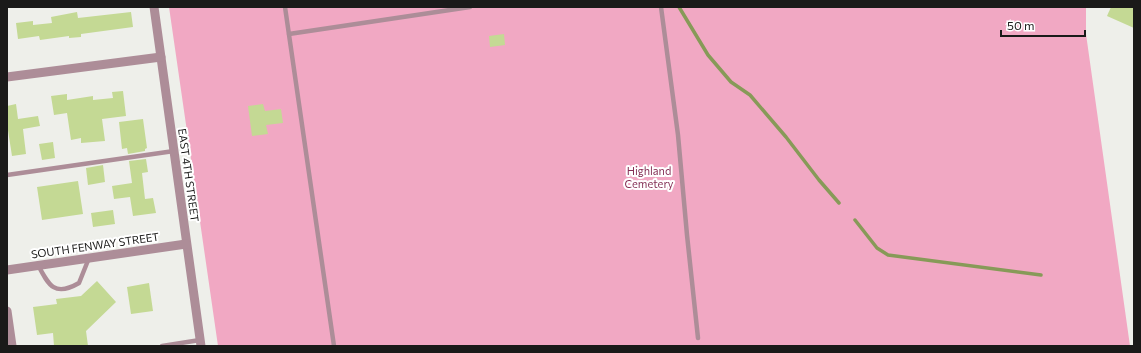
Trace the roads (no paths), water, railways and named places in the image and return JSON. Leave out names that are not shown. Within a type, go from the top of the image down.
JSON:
[{"type":"street","name":"EAST 4TH STREET","points":[[154,7],[201,343]]},
{"type":"street","points":[[7,77],[161,57]]},
{"type":"street","name":"SOUTH FENWAY STREET","points":[[7,270],[186,244]]},
{"type":"street","points":[[7,311],[12,346]]},
{"type":"lane","points":[[285,7],[334,346]]},
{"type":"lane","points":[[289,34],[470,7]]},
{"type":"lane","points":[[661,7],[678,135],[698,338]]},
{"type":"lane","points":[[7,175],[174,151]]},
{"type":"lane","points":[[38,265],[48,282],[53,287],[60,289],[70,288],[79,283],[89,258]]},
{"type":"lane","points":[[162,346],[201,343]]},
{"type":"waterway","points":[[679,7],[708,55],[731,82],[750,95],[839,203]]},
{"type":"waterway","points":[[855,220],[877,248],[888,255],[1041,275]]},
{"type":"park label","name":"Highland Cemetery","points":[[649,176]]}]
